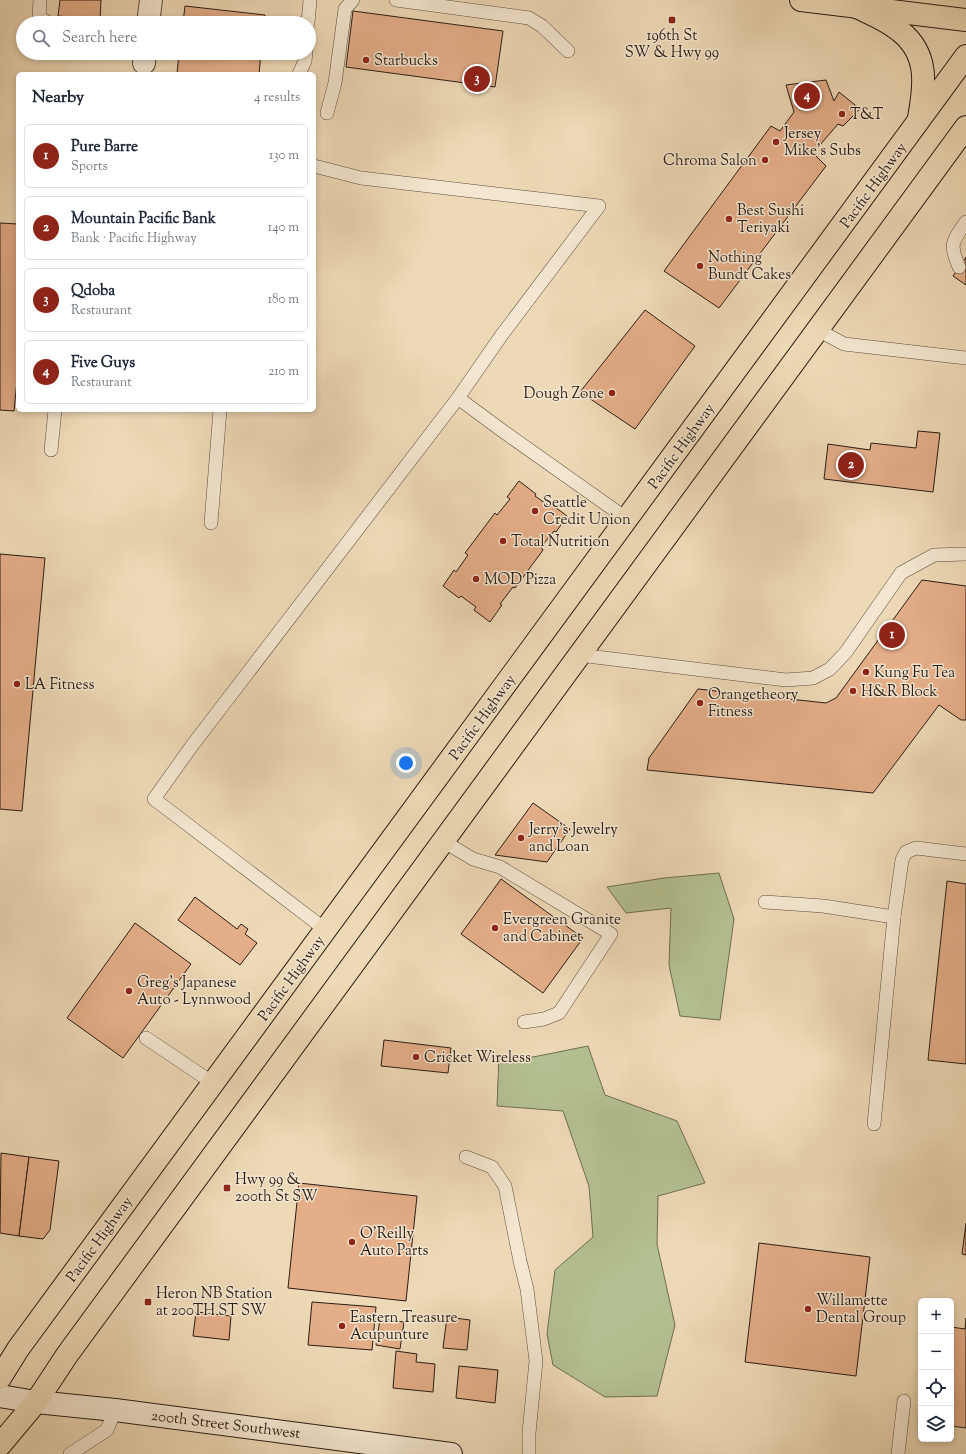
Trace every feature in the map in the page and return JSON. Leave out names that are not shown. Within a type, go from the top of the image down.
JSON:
[{"type":"main road","points":[[801,0],[966,20]]},
{"type":"main road","points":[[857,7],[891,24],[901,31],[916,49],[921,59],[924,73],[924,96],[919,122]]},
{"type":"main road","name":"Pacific Highway","points":[[0,1378],[18,1349],[966,56]]},
{"type":"main road","points":[[0,1445],[36,1402],[67,1355],[966,127]]},
{"type":"street","points":[[149,16],[151,0]]},
{"type":"street","name":"200th Street Southwest","points":[[0,1396],[36,1402],[115,1410],[374,1449],[451,1454]]},
{"type":"lane","points":[[39,16],[40,0]]},
{"type":"lane","points":[[309,16],[310,0]]},
{"type":"lane","points":[[327,113],[335,83],[345,9],[353,0]]},
{"type":"lane","points":[[396,0],[529,18],[542,26],[568,51]]},
{"type":"lane","points":[[300,72],[305,60]]},
{"type":"lane","points":[[316,167],[361,178],[599,206],[501,336],[458,398],[196,740],[154,799],[326,930]]},
{"type":"lane","points":[[959,267],[953,252],[953,240],[966,222]]},
{"type":"lane","points":[[818,330],[844,344],[966,358]]},
{"type":"lane","points":[[458,398],[628,519]]},
{"type":"lane","points":[[52,450],[55,412]]},
{"type":"lane","points":[[211,524],[220,412]]},
{"type":"lane","points":[[579,656],[786,680],[813,678],[830,669],[846,652],[901,573],[934,555],[966,554]]},
{"type":"lane","points":[[443,841],[473,859],[500,867],[611,934],[559,1013],[524,1022]]},
{"type":"lane","points":[[874,1124],[894,917],[902,860],[906,852],[916,848],[966,854]]},
{"type":"lane","points":[[765,902],[823,906],[894,917]]},
{"type":"lane","points":[[146,1038],[213,1083]]},
{"type":"lane","points":[[466,1157],[492,1167],[505,1186],[527,1289],[536,1361],[529,1433],[529,1454]]},
{"type":"lane","points":[[898,1454],[904,1401]]},
{"type":"lane","points":[[70,1454],[107,1430],[115,1410]]},
{"type":"green space","points":[[719,873],[734,919],[720,1020],[680,1016],[669,965],[671,908],[626,913],[607,887],[664,878]]},
{"type":"green space","points":[[588,1046],[605,1095],[677,1121],[705,1183],[658,1196],[657,1244],[675,1325],[657,1396],[605,1397],[553,1365],[547,1334],[555,1270],[593,1237],[589,1186],[563,1111],[497,1106],[499,1055],[533,1057]]},
{"type":"building","points":[[60,0],[101,0],[100,16],[58,16]]},
{"type":"building","points":[[185,6],[265,15],[265,16],[184,16]]},
{"type":"building","points":[[353,11],[503,31],[495,87],[346,67]]},
{"type":"building","points":[[178,60],[260,60],[259,72],[177,72]]},
{"type":"building","points":[[826,80],[834,101],[839,92],[860,109],[843,126],[838,124],[813,153],[826,166],[719,308],[664,271],[771,126],[780,131],[794,112],[786,85]]},
{"type":"building","points":[[0,223],[16,224],[16,391],[14,411],[0,410]]},
{"type":"building","points":[[966,257],[966,285],[953,276]]},
{"type":"building","points":[[645,310],[695,346],[635,429],[580,392]]},
{"type":"building","points":[[918,431],[940,433],[933,492],[824,479],[828,444],[870,450],[871,443],[916,448]]},
{"type":"building","points":[[519,481],[536,494],[535,496],[549,506],[551,504],[567,516],[556,532],[554,531],[541,547],[543,550],[515,588],[513,587],[500,604],[502,605],[490,622],[474,610],[476,607],[461,596],[459,598],[443,586],[454,570],[456,572],[468,555],[465,553],[495,513],[497,515],[510,499],[507,497]]},
{"type":"building","name":"LA Fitness","points":[[0,554],[45,558],[22,811],[0,809]]},
{"type":"building","points":[[922,580],[966,586],[966,720],[961,720],[939,705],[873,793],[647,770],[649,758],[698,689],[826,703],[836,698]]},
{"type":"building","points":[[533,803],[570,829],[547,862],[495,855]]},
{"type":"building","points":[[501,879],[583,938],[543,993],[461,934]]},
{"type":"building","points":[[947,881],[966,884],[966,1064],[928,1060]]},
{"type":"building","points":[[195,897],[237,929],[241,924],[248,929],[245,934],[257,943],[240,965],[178,920]]},
{"type":"building","name":"Greg's Japanese Auto - Lynnwood","points":[[135,923],[191,964],[123,1058],[67,1018]]},
{"type":"building","name":"Cricket Wireless","points":[[384,1040],[451,1048],[448,1073],[381,1066]]},
{"type":"building","points":[[1,1153],[29,1157],[19,1236],[0,1233]]},
{"type":"building","points":[[29,1157],[59,1161],[50,1230],[43,1239],[19,1236]]},
{"type":"building","name":"O'Reilly Auto Parts","points":[[299,1183],[417,1196],[406,1301],[288,1288]]},
{"type":"building","points":[[966,1223],[966,1255],[962,1254]]},
{"type":"building","name":"Willamette Dental Group","points":[[759,1243],[870,1257],[856,1376],[745,1362]]},
{"type":"building","name":"Eastern Treasure Acupunture","points":[[312,1302],[376,1307],[372,1350],[308,1345]]},
{"type":"building","points":[[196,1312],[231,1316],[229,1340],[193,1336]]},
{"type":"building","points":[[447,1317],[470,1320],[467,1350],[443,1348]]},
{"type":"building","points":[[966,1318],[966,1428],[954,1426],[954,1327],[965,1329]]},
{"type":"building","points":[[380,1319],[404,1322],[400,1349],[376,1345]]},
{"type":"building","points":[[396,1351],[417,1354],[416,1362],[435,1364],[433,1392],[393,1388]]},
{"type":"building","points":[[459,1366],[498,1370],[495,1403],[456,1398]]},
{"type":"place","name":"196th St SW & Hwy 99","points":[[672,20]]},
{"type":"place","name":"Starbucks","points":[[366,60]]},
{"type":"place","name":"Qdoba","points":[[477,79]]},
{"type":"place","name":"Five Guys","points":[[807,96]]},
{"type":"place","name":"T&T","points":[[842,114]]},
{"type":"place","name":"Jersey Mike's Subs","points":[[776,142]]},
{"type":"place","name":"Chroma Salon","points":[[765,160]]},
{"type":"place","name":"Best Sushi Teriyaki","points":[[729,219]]},
{"type":"place","name":"Nothing Bundt Cakes","points":[[700,266]]},
{"type":"place","name":"Dough Zone","points":[[612,393]]},
{"type":"place","name":"Mountain Pacific Bank","points":[[851,465]]},
{"type":"place","name":"Seattle Credit Union","points":[[535,511]]},
{"type":"place","name":"Total Nutrition","points":[[503,541]]},
{"type":"place","name":"MOD Pizza","points":[[476,579]]},
{"type":"place","name":"Pure Barre","points":[[892,635]]},
{"type":"place","name":"Kung Fu Tea","points":[[866,672]]},
{"type":"place","name":"LA Fitness","points":[[17,684]]},
{"type":"place","name":"H&R Block","points":[[853,691]]},
{"type":"place","name":"Orangetheory Fitness","points":[[700,703]]},
{"type":"place","name":"Jerry's Jewelry and Loan","points":[[521,838]]},
{"type":"place","name":"Evergreen Granite and Cabinet","points":[[495,928]]},
{"type":"place","name":"Greg's Japanese Auto - Lynnwood","points":[[129,991]]},
{"type":"place","name":"Cricket Wireless","points":[[416,1057]]},
{"type":"place","name":"Hwy 99 & 200th St SW","points":[[227,1188]]},
{"type":"place","name":"O'Reilly Auto Parts","points":[[352,1242]]},
{"type":"place","name":"Heron NB Station at 200TH ST SW","points":[[148,1302]]},
{"type":"place","name":"Willamette Dental Group","points":[[808,1309]]},
{"type":"place","name":"Eastern Treasure Acupunture","points":[[342,1326]]}]
